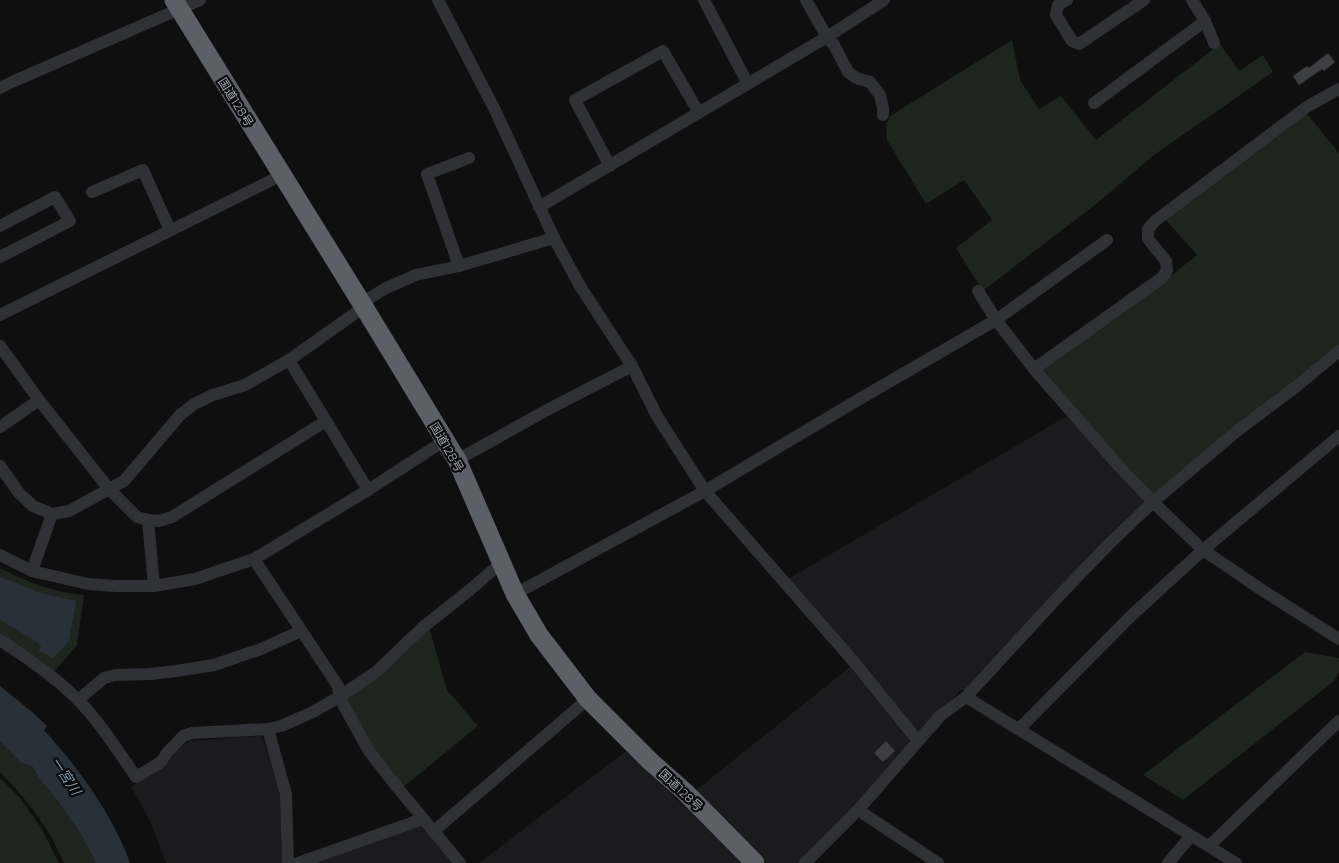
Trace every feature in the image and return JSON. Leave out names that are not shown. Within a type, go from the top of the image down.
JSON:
[{"type":"highway","name":"国道128号","points":[[177,4],[457,460],[515,594],[539,635],[588,698],[755,863]]},
{"type":"street","points":[[0,88],[177,4],[200,0]]},
{"type":"street","points":[[438,0],[495,110],[539,207],[580,286],[632,366],[657,416],[705,491],[848,656],[918,741]]},
{"type":"street","points":[[704,0],[748,84]]},
{"type":"street","points":[[806,0],[827,37],[834,45],[848,72],[856,78],[870,82],[880,95],[883,115]]},
{"type":"street","points":[[539,207],[827,37],[884,0]]},
{"type":"street","points":[[1067,0],[1058,5],[1056,15],[1072,41],[1079,44],[1144,0]]},
{"type":"street","points":[[1192,0],[1205,21],[1214,43]]},
{"type":"street","points":[[1094,102],[1205,21]]},
{"type":"street","points":[[610,166],[575,100],[663,51],[699,113]]},
{"type":"street","points":[[1034,369],[1163,276],[1167,270],[1166,261],[1148,239],[1148,230],[1155,221],[1308,106],[1339,89]]},
{"type":"street","points":[[459,266],[427,174],[469,158]]},
{"type":"street","points":[[92,192],[143,170],[170,230]]},
{"type":"street","points":[[0,315],[282,175]]},
{"type":"street","points":[[0,226],[55,197],[70,221],[0,257]]},
{"type":"street","points":[[0,466],[19,493],[33,506],[52,514],[69,511],[124,481],[180,415],[194,404],[213,394],[245,385],[289,360],[364,307],[367,300],[384,289],[416,276],[459,266],[554,238]]},
{"type":"street","points":[[515,594],[705,491],[996,320],[1107,240]]},
{"type":"street","points":[[978,291],[996,320],[1034,369],[1153,502],[1203,550],[1339,639]]},
{"type":"street","points":[[0,346],[39,400],[109,489],[137,517],[148,520],[159,521],[172,517],[326,421]]},
{"type":"street","points":[[805,863],[858,810],[941,715],[966,697],[1058,597],[1153,502],[1238,431],[1339,351]]},
{"type":"street","points":[[289,360],[368,490]]},
{"type":"street","points":[[457,460],[632,366]]},
{"type":"street","points":[[0,427],[39,400]]},
{"type":"street","points":[[1019,729],[1131,616],[1203,550],[1339,436]]},
{"type":"street","points":[[0,554],[32,571],[88,584],[154,586],[195,579],[254,559],[368,490],[444,441]]},
{"type":"street","points":[[32,571],[52,514]]},
{"type":"street","points":[[148,520],[154,586]]},
{"type":"street","points":[[254,559],[338,686],[339,697],[369,751],[460,863]]},
{"type":"street","points":[[0,640],[39,666],[78,700],[105,733],[136,777],[161,762],[184,736],[192,733],[268,729],[281,726],[313,712],[339,697],[376,672],[422,628],[501,563]]},
{"type":"street","points":[[78,700],[104,678],[115,674],[150,674],[214,664],[262,649],[301,631]]},
{"type":"street","points":[[966,697],[1235,863]]},
{"type":"street","points":[[434,830],[588,698]]},
{"type":"street","points":[[1209,846],[1339,721]]},
{"type":"street","points":[[268,729],[286,794],[288,863]]},
{"type":"street","points":[[858,810],[938,863]]},
{"type":"street","points":[[298,863],[424,819]]},
{"type":"street","points":[[1168,863],[1192,836]]},
{"type":"shaded area","points":[[1012,40],[1020,80],[1039,109],[1061,96],[1096,140],[1220,44],[1239,71],[1263,55],[1273,72],[1154,155],[1095,205],[983,291],[956,248],[992,220],[964,180],[926,204],[887,140],[886,125],[890,116]]},
{"type":"shaded area","points":[[1308,115],[1339,153],[1339,346],[1154,496],[1042,372],[1043,369],[1197,255],[1165,219]]},
{"type":"shaded area","points":[[1067,416],[1146,502],[1116,529],[968,691],[961,690],[925,729],[917,731],[788,579]]},
{"type":"shaded area","points":[[0,568],[40,586],[84,595],[77,645],[54,672],[0,634]]},
{"type":"shaded area","points":[[429,627],[447,690],[478,726],[402,788],[371,749],[345,700]]},
{"type":"shaded area","points":[[1305,652],[1339,658],[1339,672],[1334,681],[1183,800],[1143,775]]},
{"type":"shaded area","points":[[850,667],[909,739],[910,748],[800,863],[767,863],[695,791]]},
{"type":"shaded area","points":[[262,737],[282,790],[282,863],[166,863],[150,821],[131,787],[168,763],[182,746],[189,741]]},
{"type":"shaded area","points":[[0,741],[21,763],[32,766],[80,833],[95,863],[64,863],[51,837],[36,814],[20,793],[0,772]]},
{"type":"shaded area","points":[[626,751],[741,863],[479,863]]},
{"type":"shaded area","points":[[0,778],[20,798],[42,829],[59,863],[0,863]]},
{"type":"shaded area","points":[[424,825],[457,863],[306,863]]},
{"type":"water","points":[[0,577],[44,594],[76,601],[69,641],[52,659],[39,651],[41,646],[37,642],[0,620]]},
{"type":"water","name":"一宮川","points":[[0,686],[47,726],[44,730],[70,760],[104,809],[123,845],[130,863],[95,863],[80,833],[32,766],[21,763],[0,741]]},
{"type":"building","points":[[1328,53],[1335,62],[1324,71],[1322,69],[1299,85],[1293,76],[1307,66],[1309,68]]},
{"type":"building","points":[[886,741],[895,751],[883,762],[874,753]]}]
